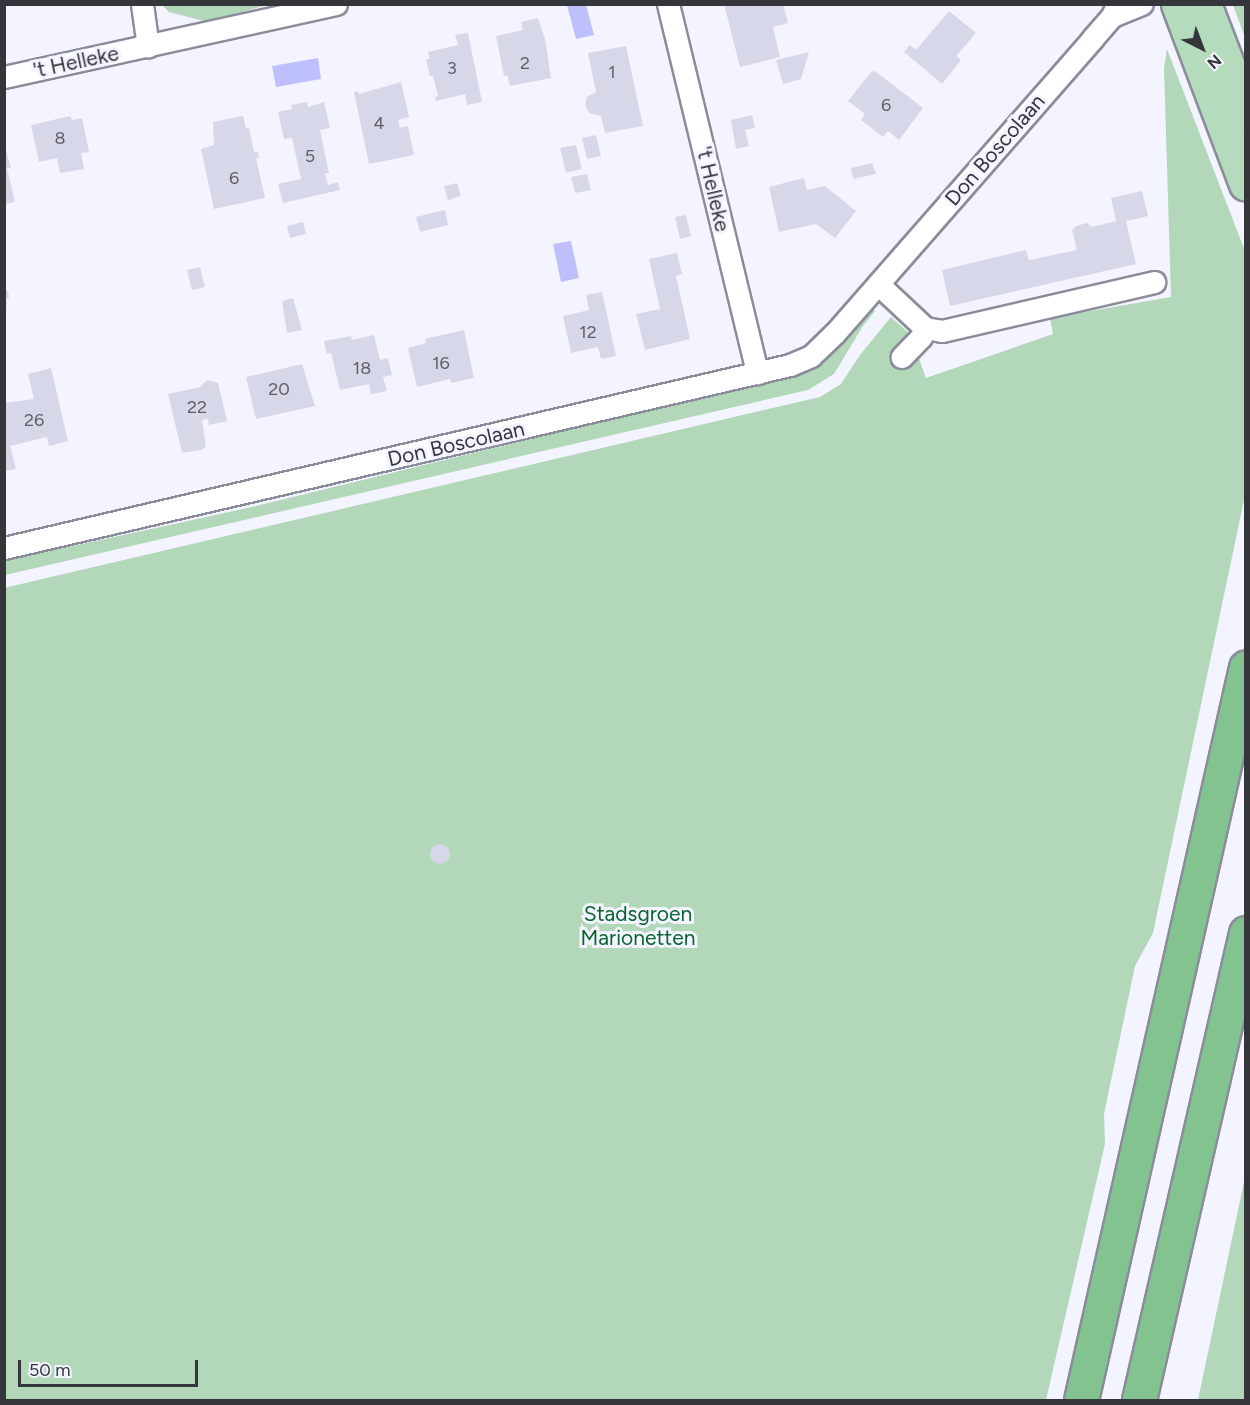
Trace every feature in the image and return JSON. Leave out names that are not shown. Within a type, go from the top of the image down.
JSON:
[{"type":"highway","points":[[1081,1401],[1245,667]]},
{"type":"highway","points":[[1139,1401],[1245,933]]},
{"type":"main road","points":[[1178,4],[1232,116]]},
{"type":"main road","points":[[1204,4],[1229,69],[1232,116],[1245,184]]},
{"type":"street","name":"'t Helleke","points":[[142,4],[148,46]]},
{"type":"street","name":"'t Helleke","points":[[4,77],[336,4]]},
{"type":"street","name":"'t Helleke","points":[[668,4],[757,373]]},
{"type":"street","name":"Don Boscolaan","points":[[4,548],[757,373],[790,365],[811,356],[878,284],[1115,10],[1142,4]]},
{"type":"street","points":[[878,284],[924,328],[942,331],[1154,282]]},
{"type":"street","points":[[902,357],[921,337],[924,328]]},
{"type":"green space","points":[[162,5],[266,5],[208,22],[169,12]]},
{"type":"green space","points":[[1233,5],[1245,5],[1245,44],[1244,35]]},
{"type":"green space","name":"Stadsgroen Marionetten","points":[[1167,49],[1245,251],[1245,495],[1153,933],[1135,966],[1104,1114],[1105,1144],[1046,1400],[5,1400],[4,588],[820,397],[841,384],[860,355],[891,317],[910,334],[926,378],[1053,334],[1050,318],[1171,297],[1164,68]]},
{"type":"green space","points":[[872,308],[875,311],[863,326],[834,374],[808,390],[5,575],[4,561],[252,507],[812,370],[825,362]]},
{"type":"green space","points":[[1245,1177],[1245,1400],[1198,1400]]},
{"type":"water","points":[[567,5],[586,5],[594,35],[576,39]]},
{"type":"water","points":[[318,58],[321,79],[276,87],[272,66]]},
{"type":"water","points":[[571,241],[579,278],[561,282],[553,244]]},
{"type":"building","points":[[724,4],[783,4],[788,23],[773,27],[780,57],[740,67]]},
{"type":"building","points":[[949,11],[976,33],[956,56],[961,60],[942,84],[904,52],[910,45],[916,50]]},
{"type":"building","points":[[538,18],[545,39],[551,78],[510,86],[507,75],[504,76],[496,36],[523,30],[521,22]]},
{"type":"building","points":[[468,33],[482,102],[467,105],[465,94],[436,101],[435,97],[438,96],[426,59],[430,59],[428,52],[458,45],[455,35]]},
{"type":"building","points":[[626,46],[643,126],[605,133],[601,116],[589,113],[585,105],[587,97],[596,92],[588,53]]},
{"type":"building","points":[[809,52],[801,79],[783,84],[776,60]]},
{"type":"building","points":[[875,71],[923,108],[899,140],[888,131],[883,137],[861,120],[865,114],[848,101],[871,72]]},
{"type":"building","points":[[401,82],[409,117],[398,120],[400,128],[408,126],[414,155],[369,164],[354,92],[358,91],[359,94]]},
{"type":"building","points":[[307,102],[308,107],[324,102],[330,128],[320,130],[329,173],[325,173],[328,185],[338,182],[340,190],[283,203],[278,184],[301,179],[292,138],[284,139],[278,112],[292,109],[291,105]]},
{"type":"building","points":[[752,115],[755,128],[745,130],[749,146],[736,149],[731,120]]},
{"type":"building","points":[[70,116],[72,120],[82,118],[89,152],[81,153],[84,169],[60,173],[57,158],[39,162],[31,125]]},
{"type":"building","points":[[243,116],[246,128],[249,128],[254,152],[258,152],[259,158],[256,158],[265,198],[214,209],[201,149],[214,145],[213,122]]},
{"type":"building","points":[[596,135],[601,156],[587,159],[582,138]]},
{"type":"building","points":[[4,143],[11,168],[7,168],[15,202],[4,204]]},
{"type":"building","points":[[576,145],[582,169],[566,173],[560,148]]},
{"type":"building","points":[[872,163],[876,174],[853,179],[851,168]]},
{"type":"building","points":[[587,174],[591,190],[575,193],[571,177]]},
{"type":"building","points":[[804,178],[807,190],[825,186],[856,211],[835,238],[816,224],[779,232],[769,187]]},
{"type":"building","points":[[457,183],[461,196],[448,200],[444,186]]},
{"type":"building","points":[[1142,191],[1148,216],[1126,221],[1136,264],[950,306],[942,270],[1026,250],[1029,260],[1077,250],[1072,230],[1076,226],[1087,223],[1092,227],[1116,221],[1111,198]]},
{"type":"building","points":[[445,210],[448,225],[420,232],[416,217]]},
{"type":"building","points":[[686,215],[691,236],[680,239],[675,217]]},
{"type":"building","points":[[303,222],[306,234],[290,238],[287,226]]},
{"type":"building","points":[[677,253],[682,274],[676,276],[690,339],[645,350],[636,314],[660,309],[649,259]]},
{"type":"building","points":[[200,267],[205,287],[192,290],[187,270]]},
{"type":"building","points":[[4,291],[8,291],[9,298],[6,299],[7,305],[4,306]]},
{"type":"building","points":[[602,292],[616,356],[601,359],[598,347],[571,353],[563,316],[589,310],[586,295]]},
{"type":"building","points":[[293,298],[302,330],[287,333],[282,301]]},
{"type":"building","points":[[464,330],[474,378],[451,383],[450,379],[417,387],[408,348],[426,343],[425,339]]},
{"type":"building","points":[[374,335],[380,360],[388,358],[392,375],[383,377],[387,391],[371,394],[369,384],[340,390],[331,353],[327,354],[324,341],[351,336],[352,340]]},
{"type":"building","points":[[302,364],[315,406],[256,419],[246,377]]},
{"type":"building","points":[[51,368],[68,441],[49,446],[47,437],[10,446],[16,469],[4,471],[4,403],[34,399],[28,374]]},
{"type":"building","points":[[207,380],[218,383],[227,421],[209,425],[208,419],[202,420],[206,447],[182,453],[168,394],[200,387]]},
{"type":"building","points":[[440,844],[447,847],[450,854],[447,861],[440,864],[433,861],[430,854],[433,847]]}]
